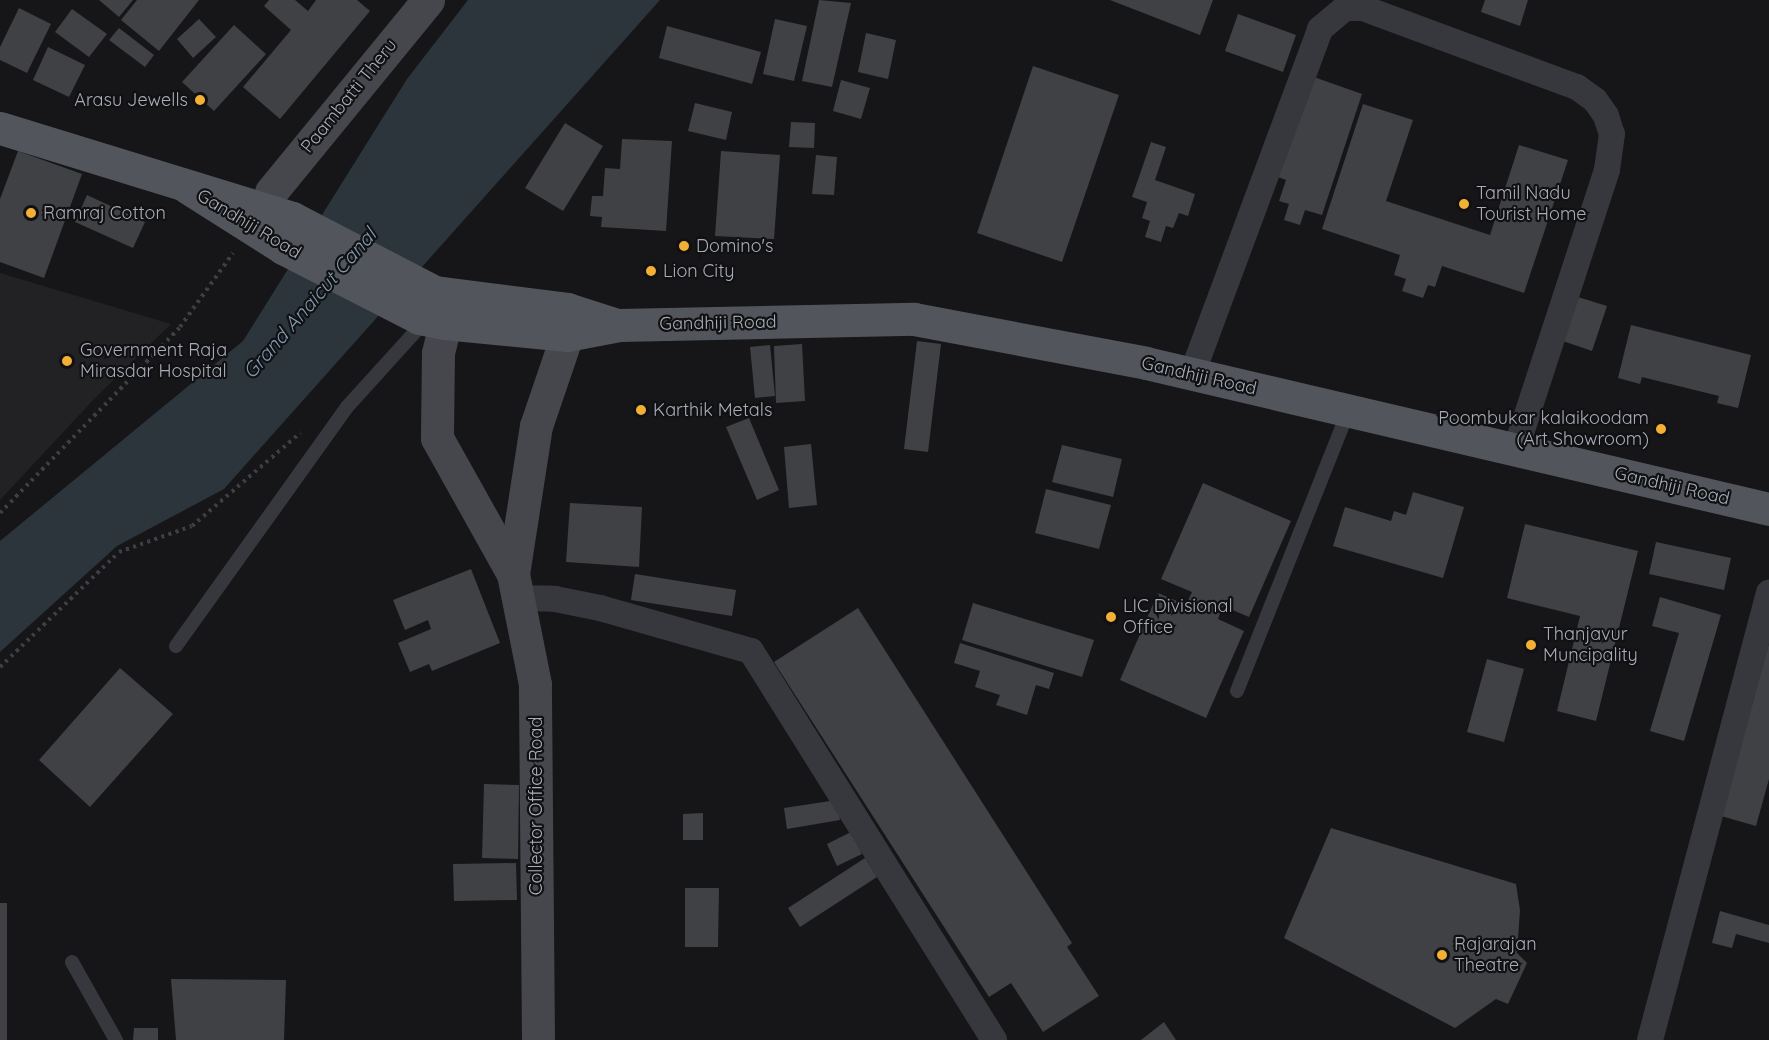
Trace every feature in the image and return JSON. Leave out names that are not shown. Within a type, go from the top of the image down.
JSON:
[{"type":"main road","name":"Paambatti Theru","points":[[271,192],[428,0]]},
{"type":"main road","name":"Gandhiji Road","points":[[0,128],[187,187],[288,233],[435,309],[619,325],[914,319],[1192,374],[1769,509]]},
{"type":"main road","name":"Gandhiji Road","points":[[187,187],[251,227],[288,233]]},
{"type":"main road","name":"Collector Office Road","points":[[435,309],[438,353],[437,438],[514,586],[535,684],[538,1040]]},
{"type":"main road","name":"Collector Office Road","points":[[514,586],[536,426],[567,322]]},
{"type":"street","points":[[1192,374],[1320,29],[1345,8],[1363,8],[1577,87],[1595,100],[1606,116],[1612,134],[1607,170],[1516,449]]},
{"type":"street","points":[[514,586],[751,651],[994,1040]]},
{"type":"street","points":[[1650,1040],[1769,593]]},
{"type":"lane","points":[[176,646],[347,407],[435,309]]},
{"type":"lane","points":[[1237,691],[1349,410]]},
{"type":"lane","points":[[72,962],[116,1040]]},
{"type":"path","points":[[0,513],[180,327],[251,227]]},
{"type":"path","points":[[0,667],[119,552],[192,526],[307,427]]},
{"type":"shaded area","name":"Government Raja Mirasdar Hospital","points":[[0,273],[171,324],[95,398],[0,500]]},
{"type":"water","name":"Grand Anaicut Canal","points":[[468,0],[660,0],[224,489],[117,546],[0,652],[0,541],[243,341],[407,79]]},
{"type":"building","points":[[99,0],[133,0],[119,17]]},
{"type":"building","points":[[137,0],[199,0],[159,51],[121,20]]},
{"type":"building","points":[[269,0],[295,0],[308,11],[316,0],[357,0],[370,11],[280,119],[243,87],[291,30],[264,6]]},
{"type":"building","points":[[819,0],[851,3],[832,87],[802,81]]},
{"type":"building","points":[[1110,0],[1213,0],[1200,35]]},
{"type":"building","points":[[1485,0],[1528,0],[1520,26],[1481,12]]},
{"type":"building","points":[[19,8],[51,24],[27,73],[0,60],[0,47]]},
{"type":"building","points":[[72,9],[107,34],[89,57],[55,32]]},
{"type":"building","points":[[1238,14],[1296,35],[1283,72],[1225,51]]},
{"type":"building","points":[[199,19],[216,37],[193,58],[177,39]]},
{"type":"building","points":[[775,19],[807,26],[794,81],[763,74]]},
{"type":"building","points":[[234,25],[266,54],[214,111],[182,82]]},
{"type":"building","points":[[667,26],[761,52],[752,84],[659,58]]},
{"type":"building","points":[[119,28],[154,55],[145,67],[109,40]]},
{"type":"building","points":[[866,33],[896,40],[888,79],[858,72]]},
{"type":"building","points":[[48,47],[85,65],[69,97],[33,80]]},
{"type":"building","points":[[1033,66],[1119,95],[1062,262],[977,233]]},
{"type":"building","points":[[1311,76],[1362,94],[1322,215],[1305,210],[1300,225],[1284,220],[1289,204],[1279,201],[1286,180],[1278,177]]},
{"type":"building","points":[[841,80],[870,88],[861,119],[833,111]]},
{"type":"building","points":[[695,103],[732,112],[726,140],[688,131]]},
{"type":"building","points":[[1363,104],[1413,120],[1386,201],[1490,235],[1519,145],[1568,160],[1524,293],[1442,266],[1435,287],[1428,285],[1423,298],[1402,291],[1406,279],[1394,275],[1400,255],[1322,229]]},
{"type":"building","points":[[791,122],[815,123],[814,148],[789,147]]},
{"type":"building","points":[[565,123],[603,146],[563,211],[525,188]]},
{"type":"building","points":[[622,139],[672,141],[666,231],[601,227],[602,217],[590,216],[592,196],[603,196],[605,168],[620,169]]},
{"type":"building","points":[[1151,142],[1166,147],[1155,180],[1195,194],[1188,216],[1179,213],[1173,228],[1166,226],[1161,242],[1145,237],[1150,221],[1142,218],[1147,202],[1132,197]]},
{"type":"building","points":[[18,151],[82,174],[44,278],[0,262],[0,199]]},
{"type":"building","points":[[721,151],[780,155],[774,239],[715,236]]},
{"type":"building","points":[[816,155],[837,157],[834,195],[812,194]]},
{"type":"building","points":[[87,195],[145,222],[133,248],[75,222]]},
{"type":"building","points":[[1578,297],[1607,306],[1592,351],[1557,339]]},
{"type":"building","points":[[1631,325],[1751,355],[1738,408],[1717,403],[1719,396],[1642,377],[1640,384],[1618,378]]},
{"type":"building","points":[[917,341],[941,344],[928,452],[904,449]]},
{"type":"building","points":[[802,344],[805,401],[776,403],[774,346]]},
{"type":"building","points":[[770,345],[775,396],[755,398],[750,347]]},
{"type":"building","points":[[749,418],[779,490],[757,500],[726,427]]},
{"type":"building","points":[[811,444],[817,505],[789,508],[784,447]]},
{"type":"building","points":[[1062,445],[1122,459],[1113,497],[1052,482]]},
{"type":"building","points":[[1203,483],[1291,521],[1249,617],[1223,606],[1218,619],[1244,631],[1206,718],[1120,680],[1158,593],[1186,605],[1192,592],[1161,579]]},
{"type":"building","points":[[1046,489],[1111,505],[1099,549],[1035,533]]},
{"type":"building","points":[[1413,492],[1464,507],[1443,578],[1333,546],[1345,507],[1391,521],[1394,511],[1406,515]]},
{"type":"building","points":[[570,503],[642,507],[639,567],[566,562]]},
{"type":"building","points":[[1525,524],[1638,551],[1596,721],[1557,711],[1580,616],[1507,598]]},
{"type":"building","points":[[1656,542],[1731,558],[1724,590],[1649,574]]},
{"type":"building","points":[[471,569],[500,643],[432,671],[429,664],[410,672],[398,643],[431,629],[428,620],[405,630],[393,600]]},
{"type":"building","points":[[635,574],[736,590],[732,616],[631,600]]},
{"type":"building","points":[[1660,597],[1721,615],[1684,741],[1650,731],[1679,633],[1652,626]]},
{"type":"building","points":[[973,603],[1094,640],[1082,677],[962,640]]},
{"type":"building","points":[[858,608],[1072,943],[1067,947],[1099,996],[1043,1032],[1011,983],[989,997],[774,662]]},
{"type":"building","points":[[960,643],[1054,673],[1049,689],[1036,685],[1027,715],[996,705],[1000,695],[975,687],[980,671],[954,663]]},
{"type":"building","points":[[1769,643],[1769,779],[1756,826],[1721,816]]},
{"type":"building","points":[[1487,659],[1524,669],[1504,742],[1467,732]]},
{"type":"building","points":[[120,668],[173,714],[90,807],[39,760]]},
{"type":"building","points":[[484,784],[519,785],[518,859],[482,858]]},
{"type":"building","points":[[837,800],[840,820],[787,829],[784,808]]},
{"type":"building","points":[[703,813],[703,840],[683,840],[683,814]]},
{"type":"building","points":[[1331,828],[1516,884],[1520,910],[1517,953],[1527,963],[1508,1004],[1496,999],[1455,1028],[1284,938]]},
{"type":"building","points":[[851,832],[862,854],[837,866],[827,844]]},
{"type":"building","points":[[865,858],[877,877],[800,927],[788,908]]},
{"type":"building","points":[[516,863],[517,900],[454,901],[453,864]]},
{"type":"building","points":[[685,888],[719,888],[718,947],[685,947]]},
{"type":"building","points":[[0,903],[7,903],[7,1040],[0,1040]]},
{"type":"building","points":[[1720,911],[1769,925],[1769,943],[1736,934],[1732,948],[1712,943]]},
{"type":"building","points":[[171,979],[286,980],[284,1040],[176,1040]]},
{"type":"building","points":[[1164,1022],[1176,1040],[1141,1040]]},
{"type":"building","points":[[134,1028],[158,1028],[158,1040],[133,1040]]},
{"type":"place","name":"Arasu Jewells","points":[[200,100]]},
{"type":"place","name":"Tamil Nadu Tourist Home","points":[[1464,204]]},
{"type":"place","name":"Ramraj Cotton","points":[[31,213]]},
{"type":"place","name":"Domino's","points":[[684,246]]},
{"type":"place","name":"Lion City","points":[[651,271]]},
{"type":"place","name":"Government Raja Mirasdar Hospital","points":[[67,361]]},
{"type":"place","name":"Karthik Metals","points":[[641,410]]},
{"type":"place","name":"Poombukar kalaikoodam (Art Showroom)","points":[[1661,429]]},
{"type":"place","name":"LIC Divisional Office","points":[[1111,617]]},
{"type":"place","name":"Thanjavur Muncipality","points":[[1531,645]]},
{"type":"place","name":"Rajarajan Theatre","points":[[1442,955]]}]
